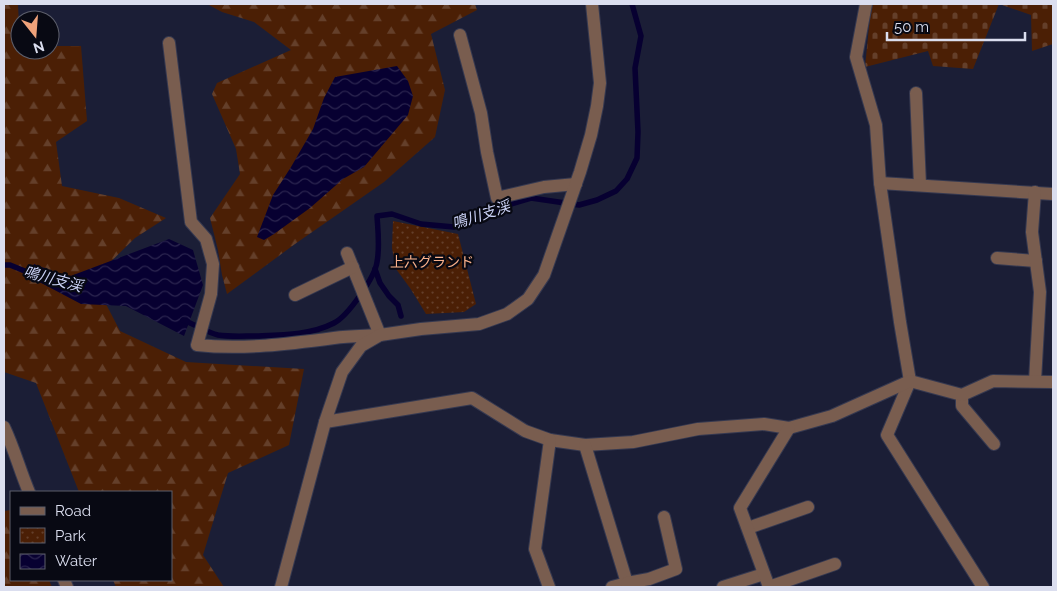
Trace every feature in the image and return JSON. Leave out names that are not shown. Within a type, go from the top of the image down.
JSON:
[{"type":"street","points":[[169,43],[191,222],[206,239],[213,264],[211,294],[197,345],[217,347],[294,344],[479,324],[507,314],[528,299],[544,275],[591,135],[600,83],[592,4]]},
{"type":"street","points":[[866,4],[856,56],[876,125],[880,183],[910,381],[887,435],[982,587]]},
{"type":"street","points":[[460,35],[481,113],[497,198],[544,187],[576,184]]},
{"type":"street","points":[[916,93],[920,185]]},
{"type":"street","points":[[880,183],[1053,194]]},
{"type":"street","points":[[1035,382],[1040,292],[1032,232],[1036,192]]},
{"type":"street","points":[[348,253],[380,335]]},
{"type":"street","points":[[997,258],[1036,261]]},
{"type":"street","points":[[295,296],[355,273]]},
{"type":"street","points":[[281,587],[325,422],[342,372],[361,346],[380,335]]},
{"type":"street","points":[[325,422],[472,398],[526,431],[550,440],[585,445],[633,442],[698,429],[764,424],[789,428],[832,416],[910,381],[962,395],[993,382],[1053,382]]},
{"type":"street","points":[[962,395],[962,406],[994,444]]},
{"type":"street","points":[[4,427],[29,491]]},
{"type":"street","points":[[789,428],[740,508],[769,587],[835,564]]},
{"type":"street","points":[[549,587],[535,550],[550,440]]},
{"type":"street","points":[[585,445],[627,583]]},
{"type":"street","points":[[748,528],[808,507]]},
{"type":"street","points":[[612,587],[650,579],[676,569],[664,516]]},
{"type":"street","points":[[723,587],[764,574]]},
{"type":"green space","points":[[4,4],[18,4],[18,10],[10,10],[10,60],[60,60],[60,46],[81,46],[87,121],[56,142],[62,186],[119,198],[166,218],[135,238],[93,279],[120,331],[186,362],[304,369],[289,445],[228,473],[203,555],[224,587],[116,587],[113,581],[172,581],[172,491],[79,491],[36,383],[4,372]]},
{"type":"green space","points":[[207,4],[475,4],[477,10],[431,34],[445,90],[435,137],[384,182],[227,294],[210,218],[240,174],[236,149],[212,94],[217,83],[291,50],[254,22],[222,12]]},
{"type":"green space","points":[[873,4],[999,4],[973,69],[933,66],[928,51],[865,67],[871,7]]},
{"type":"green space","points":[[999,4],[1053,4],[1053,44],[1032,51],[1031,15]]},
{"type":"green space","name":"上六グランド","points":[[393,221],[458,234],[476,304],[464,312],[426,314],[396,269],[392,248]]},
{"type":"green space","points":[[10,510],[10,581],[49,581],[52,587],[4,587],[4,511]]},
{"type":"water","points":[[397,66],[408,81],[413,96],[408,115],[364,167],[343,179],[310,208],[274,234],[264,240],[257,237],[273,195],[313,129],[324,98],[335,77]]},
{"type":"water","points":[[169,239],[193,250],[203,285],[184,336],[126,306],[81,304],[28,276],[34,264],[68,277]]},
{"type":"waterway","name":"鳴川支渓","points":[[183,320],[214,334],[227,336],[286,335],[316,330],[340,319],[353,305],[371,277],[378,256],[377,216],[392,214],[421,224],[454,227],[486,217],[501,207],[531,198],[579,205],[597,200],[616,191],[627,179],[637,158],[638,132],[635,68],[641,36],[632,4]]},
{"type":"waterway","name":"鳴川支渓","points":[[4,265],[10,265],[37,276]]},
{"type":"waterway","points":[[375,269],[380,283],[398,305],[401,316]]}]
